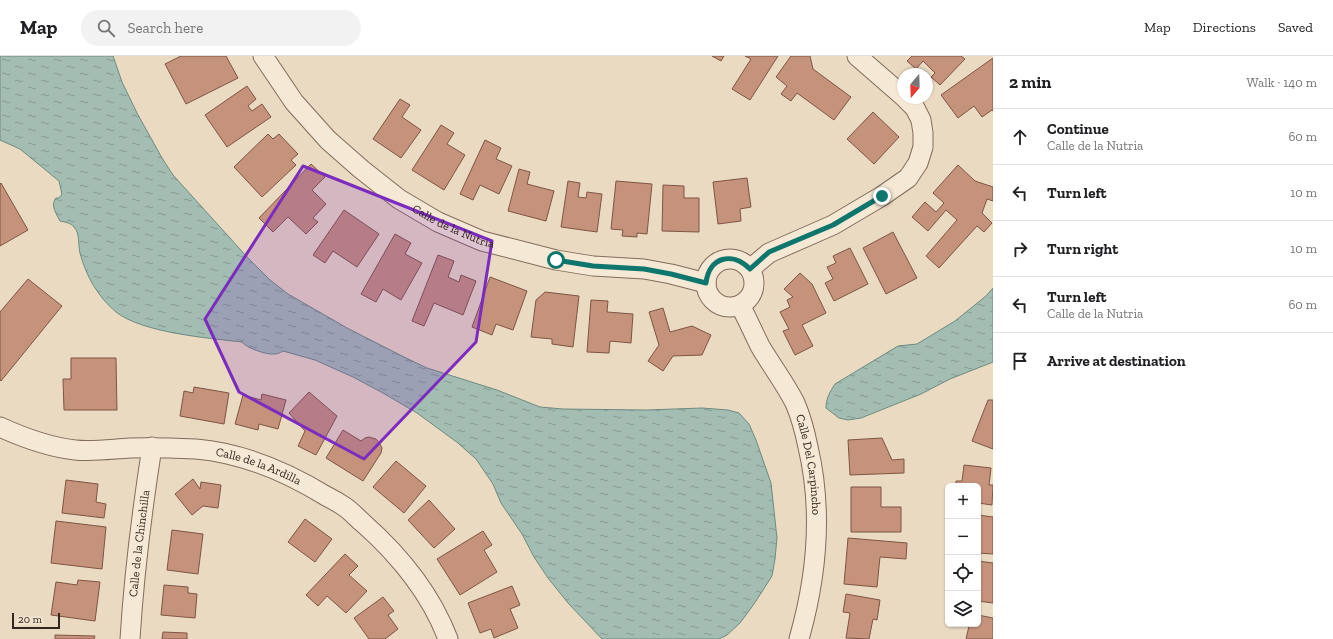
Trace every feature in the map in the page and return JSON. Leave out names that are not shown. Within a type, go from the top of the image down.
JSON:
[{"type":"street","name":"Calle de la Nutria","points":[[263,56],[294,102],[328,140],[361,169],[399,199],[438,222],[482,241],[556,260],[593,266],[644,269],[706,283]]},
{"type":"street","points":[[858,56],[897,91]]},
{"type":"street","points":[[750,269],[769,252],[833,225],[882,196],[908,178],[918,163],[923,147],[924,133],[921,120],[915,108],[911,104]]},
{"type":"street","points":[[730,258],[745,263],[750,269],[754,282],[753,290],[746,301],[740,305],[732,307],[717,303],[711,298],[707,291],[707,275],[710,268],[716,263],[730,258]]},
{"type":"street","name":"Calle Del Carpincho","points":[[740,305],[761,346],[795,404],[806,435],[813,465],[817,514],[816,548],[812,585],[799,639]]},
{"type":"street","name":"Calle de la Ardilla","points":[[0,427],[22,437],[76,450],[152,447],[198,449],[260,463],[307,485],[345,507],[374,533],[404,565],[428,600],[448,639]]},
{"type":"street","name":"Calle de la Chinchilla","points":[[130,639],[134,576],[143,502],[152,447]]},
{"type":"highlighted area","points":[[303,166],[492,241],[476,342],[364,459],[239,392],[205,319]]},
{"type":"water","points":[[0,56],[113,56],[122,82],[137,113],[173,175],[248,258],[270,280],[288,294],[347,328],[404,357],[427,368],[497,390],[540,407],[563,409],[646,410],[702,408],[728,410],[739,413],[749,424],[771,483],[777,538],[772,576],[740,623],[727,635],[719,639],[602,639],[568,603],[548,578],[534,557],[522,534],[501,503],[493,484],[476,459],[458,443],[417,413],[353,377],[315,360],[283,351],[275,354],[262,352],[248,347],[242,342],[159,330],[142,325],[116,312],[98,293],[89,278],[80,253],[76,230],[70,224],[60,221],[55,212],[54,201],[62,194],[59,181],[20,149],[0,140]]},
{"type":"water","points":[[993,288],[993,362],[950,379],[921,394],[861,418],[848,420],[839,418],[826,408],[830,392],[835,384],[898,346],[917,344],[955,321],[986,296]]},
{"type":"building","points":[[181,56],[226,56],[238,78],[186,104],[165,64]]},
{"type":"building","points":[[712,56],[724,56],[721,61]]},
{"type":"building","points":[[745,56],[778,56],[750,100],[732,89],[751,59]]},
{"type":"building","points":[[791,56],[810,56],[813,69],[851,97],[834,120],[797,93],[791,101],[781,94],[787,86],[776,77]]},
{"type":"building","points":[[912,56],[961,56],[965,59],[940,85],[933,79],[933,75],[935,73],[933,68],[930,68],[923,61],[917,68],[915,68],[907,61]]},
{"type":"building","points":[[993,58],[993,111],[992,110],[982,117],[974,106],[958,118],[941,95]]},
{"type":"building","points":[[247,86],[256,99],[248,106],[252,111],[262,104],[271,117],[227,147],[205,115]]},
{"type":"building","points":[[400,99],[410,105],[402,117],[421,130],[401,158],[373,139]]},
{"type":"building","points":[[873,112],[899,137],[874,164],[847,139]]},
{"type":"building","points":[[441,125],[454,133],[447,144],[465,155],[444,190],[412,170]]},
{"type":"building","points":[[268,134],[273,139],[279,134],[298,154],[291,160],[296,165],[262,197],[234,167]]},
{"type":"building","points":[[485,140],[501,148],[496,159],[512,166],[499,194],[480,185],[473,200],[460,194]]},
{"type":"building","points":[[311,164],[325,177],[312,190],[326,204],[313,218],[318,222],[306,234],[288,217],[273,232],[259,218]]},
{"type":"building","points":[[958,165],[975,181],[993,187],[993,201],[987,199],[982,213],[992,223],[984,232],[977,226],[939,268],[926,256],[957,220],[946,210],[928,231],[912,217],[925,202],[936,212],[944,203],[933,193]]},
{"type":"building","points":[[519,169],[530,172],[527,184],[554,191],[546,221],[508,211]]},
{"type":"building","points":[[747,178],[751,207],[740,209],[741,221],[718,224],[713,182]]},
{"type":"building","points":[[568,181],[580,183],[578,197],[586,198],[587,192],[602,194],[597,232],[561,227]]},
{"type":"building","points":[[616,181],[652,184],[647,234],[637,233],[637,237],[622,236],[623,230],[611,229]]},
{"type":"building","points":[[1,183],[28,230],[0,246],[0,184]]},
{"type":"building","points":[[663,185],[684,186],[684,198],[699,198],[699,232],[662,231]]},
{"type":"building","points":[[344,210],[379,234],[357,267],[333,251],[325,263],[313,255]]},
{"type":"building","points":[[893,232],[917,278],[886,294],[863,248]]},
{"type":"building","points":[[395,234],[411,243],[405,254],[422,263],[401,300],[383,289],[376,302],[361,294]]},
{"type":"building","points":[[850,248],[868,284],[834,301],[825,283],[833,279],[827,267],[836,263],[833,256]]},
{"type":"building","points":[[438,255],[454,261],[448,277],[459,282],[461,275],[476,281],[463,315],[434,303],[424,326],[412,321]]},
{"type":"building","points":[[800,273],[812,284],[826,313],[802,325],[813,346],[795,355],[783,331],[789,329],[780,312],[790,307],[787,300],[793,297],[784,289]]},
{"type":"building","points":[[490,277],[527,291],[513,330],[496,324],[492,335],[472,327]]},
{"type":"building","points":[[28,279],[62,306],[1,381],[0,312]]},
{"type":"building","points":[[545,292],[579,296],[573,347],[552,344],[552,339],[531,337],[536,300]]},
{"type":"building","points":[[591,300],[608,301],[607,312],[633,314],[631,343],[610,341],[609,353],[587,352]]},
{"type":"building","points":[[663,308],[670,332],[692,326],[711,335],[702,355],[673,356],[663,371],[648,361],[659,345],[649,312]]},
{"type":"building","points":[[71,358],[116,358],[117,410],[64,410],[63,379],[71,379]]},
{"type":"building","points":[[194,387],[229,393],[224,424],[180,416],[184,391],[193,393]]},
{"type":"building","points":[[309,392],[337,416],[316,455],[298,446],[305,431],[289,413]]},
{"type":"building","points":[[262,394],[286,400],[278,429],[259,424],[258,430],[235,424],[243,395],[261,400]]},
{"type":"building","points":[[988,400],[993,400],[993,449],[972,441]]},
{"type":"building","points":[[343,430],[361,441],[369,437],[376,439],[382,448],[381,453],[363,481],[326,458]]},
{"type":"building","points":[[882,438],[892,460],[904,459],[904,473],[850,475],[848,440]]},
{"type":"building","points":[[396,461],[426,486],[404,513],[373,487]]},
{"type":"building","points":[[964,465],[991,468],[989,485],[993,485],[992,505],[981,503],[981,483],[956,483],[956,481],[962,481]]},
{"type":"building","points":[[193,479],[200,489],[201,482],[221,485],[218,508],[203,506],[192,515],[175,494]]},
{"type":"building","points":[[66,480],[98,484],[96,502],[106,504],[104,518],[62,513]]},
{"type":"building","points":[[851,487],[881,487],[881,507],[901,507],[901,532],[851,532]]},
{"type":"building","points":[[429,500],[455,529],[434,548],[408,520]]},
{"type":"building","points":[[981,515],[993,517],[993,554],[981,553]]},
{"type":"building","points":[[305,519],[332,539],[315,562],[288,542]]},
{"type":"building","points":[[56,521],[106,527],[102,569],[51,563]]},
{"type":"building","points":[[172,530],[203,534],[198,574],[167,570]]},
{"type":"building","points":[[483,531],[492,545],[484,550],[497,572],[460,595],[437,559]]},
{"type":"building","points":[[848,538],[907,543],[906,559],[880,557],[877,587],[844,584]]},
{"type":"building","points":[[345,554],[358,566],[349,575],[367,591],[346,613],[327,596],[318,606],[306,595]]},
{"type":"building","points":[[981,561],[993,563],[993,603],[981,601]]},
{"type":"building","points":[[78,580],[100,582],[95,621],[51,615],[56,582],[77,585]]},
{"type":"building","points":[[164,585],[188,587],[188,593],[197,594],[195,618],[161,615]]},
{"type":"building","points":[[512,586],[520,605],[510,609],[518,628],[494,638],[491,629],[480,633],[468,603]]},
{"type":"building","points":[[846,594],[880,600],[877,620],[873,619],[869,639],[846,638],[850,613],[843,612]]},
{"type":"building","points":[[383,597],[394,611],[388,615],[398,629],[385,639],[369,639],[354,618]]},
{"type":"building","points":[[981,616],[993,618],[993,639],[966,639],[969,627],[981,627]]},
{"type":"building","points":[[163,632],[187,633],[187,639],[162,639]]},
{"type":"building","points":[[55,635],[95,636],[94,639],[55,639]]},
{"type":"route","points":[[556,260],[593,266],[644,269],[706,283],[710,268],[722,260],[730,258],[738,260],[745,263],[750,269],[769,252],[833,225],[882,196]]}]
